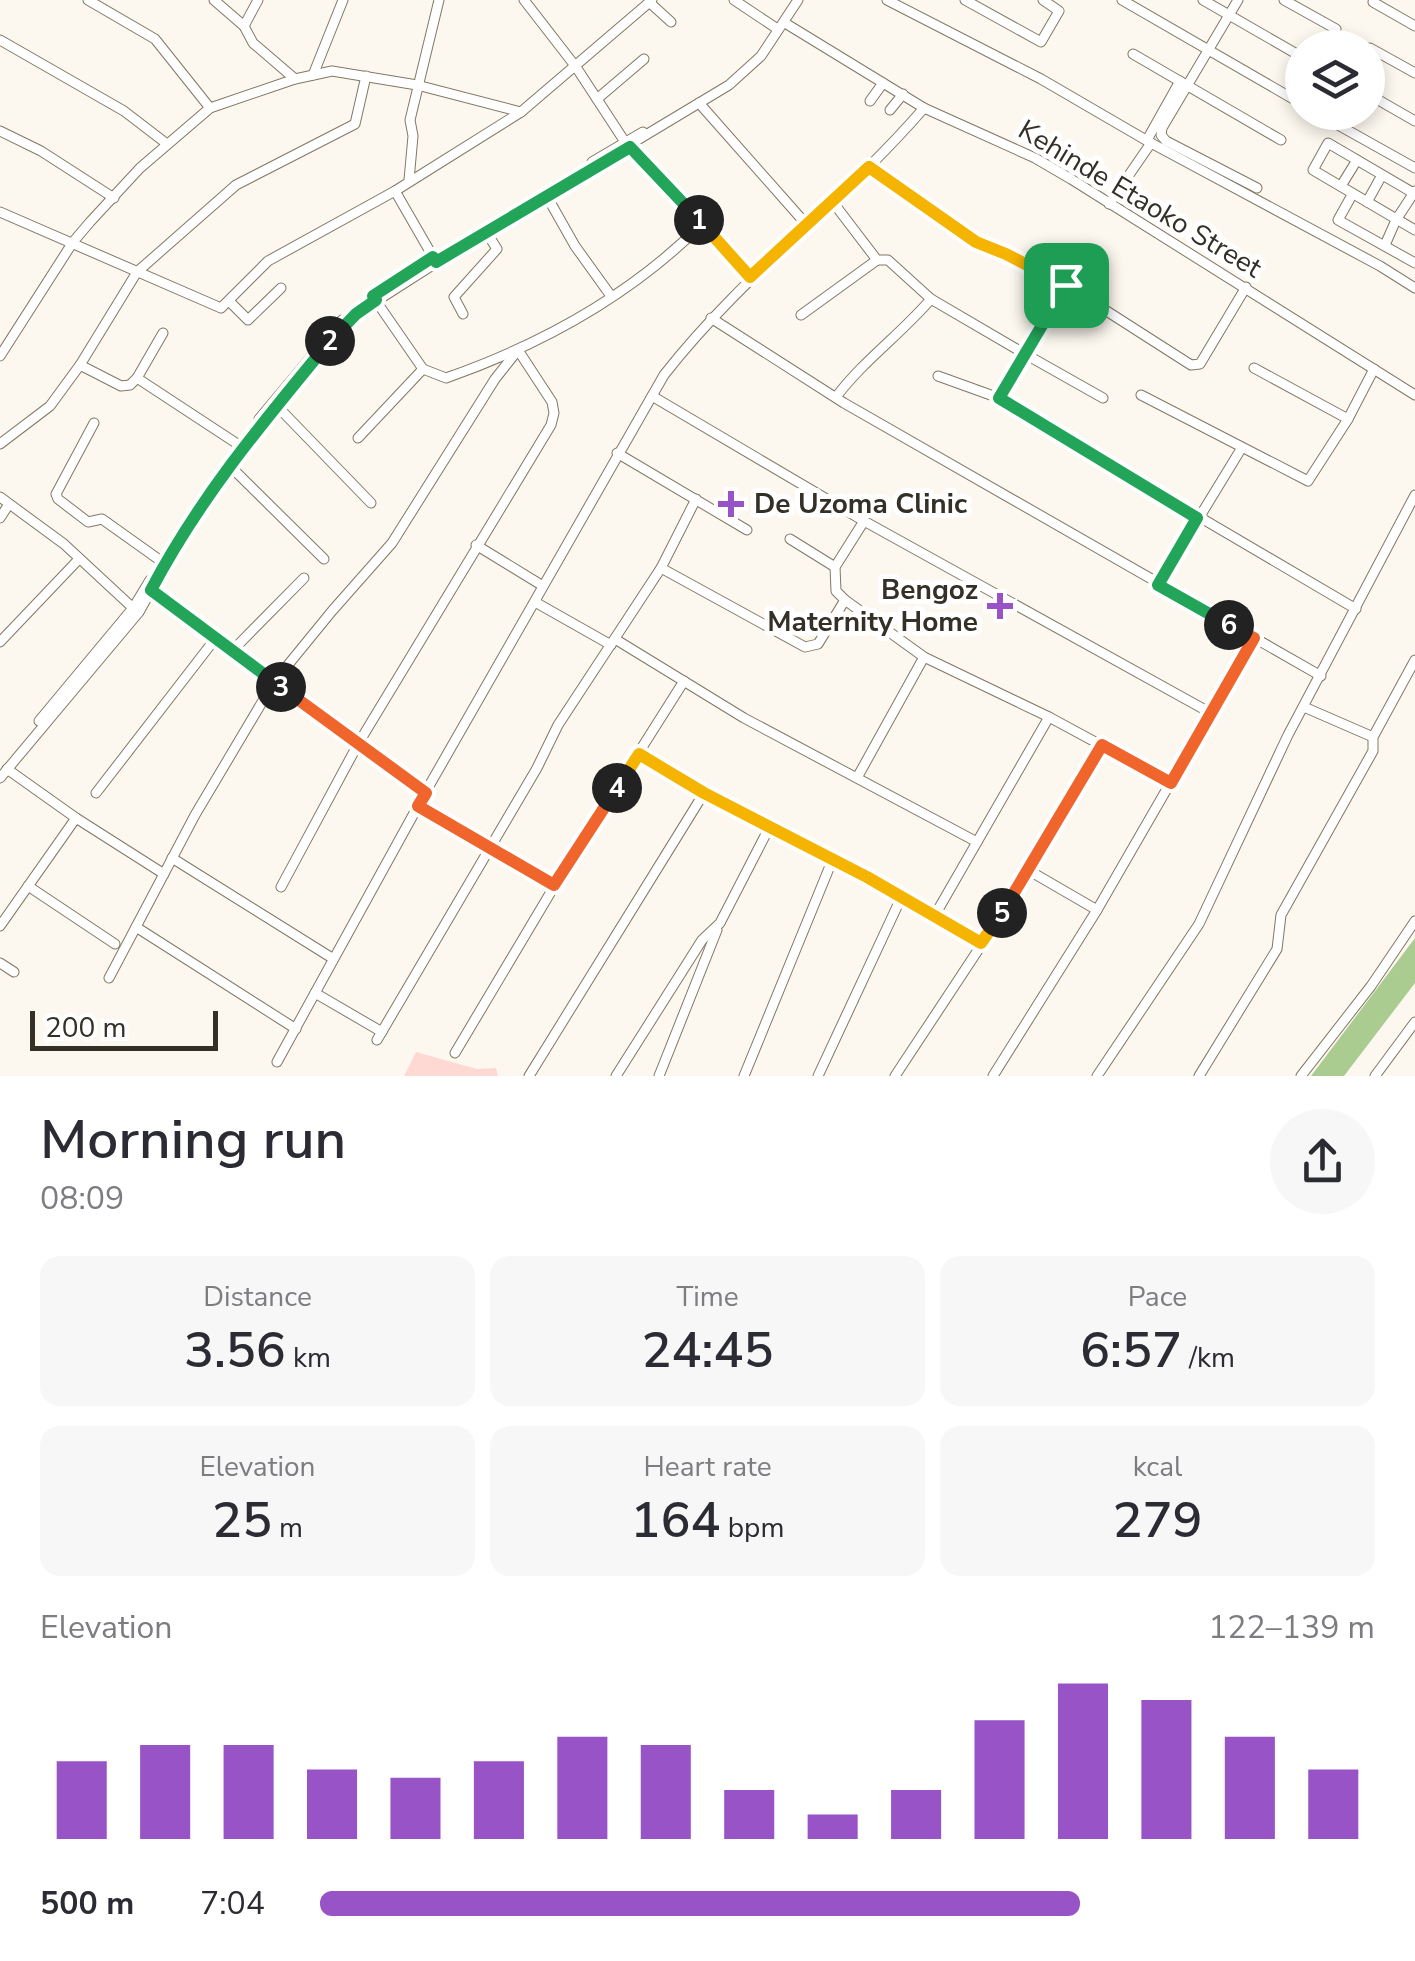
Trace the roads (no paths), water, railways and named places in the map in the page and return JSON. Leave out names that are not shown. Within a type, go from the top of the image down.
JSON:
[{"type":"street","points":[[88,0],[155,39],[210,108]]},
{"type":"street","points":[[214,0],[244,26],[253,44],[295,78]]},
{"type":"street","points":[[244,26],[258,0]]},
{"type":"street","points":[[314,75],[343,0]]},
{"type":"street","points":[[409,180],[413,136],[410,120],[439,0]]},
{"type":"street","points":[[524,0],[576,67],[627,145],[750,277]]},
{"type":"street","name":"Kehinde Etaoko Street","points":[[734,0],[924,108],[1035,158],[1415,395]]},
{"type":"street","points":[[750,11],[759,0]]},
{"type":"street","points":[[888,0],[1041,79],[1415,288]]},
{"type":"street","points":[[966,0],[1041,42],[1059,11],[1043,0]]},
{"type":"street","points":[[1122,0],[1285,94]]},
{"type":"street","points":[[1203,0],[1285,47]]},
{"type":"street","points":[[1109,204],[1238,0]]},
{"type":"street","points":[[1284,0],[1336,29]]},
{"type":"street","points":[[0,212],[222,308],[268,261],[395,191],[521,112],[650,1],[672,22]]},
{"type":"street","points":[[2,772],[133,608],[184,518],[239,445],[352,310],[748,69],[781,26],[792,2]]},
{"type":"street","points":[[1373,2],[1415,26]]},
{"type":"street","points":[[0,40],[124,111],[167,144]]},
{"type":"street","points":[[1133,54],[1281,140]]},
{"type":"street","points":[[1385,56],[1415,73]]},
{"type":"street","points":[[598,99],[644,59]]},
{"type":"street","points":[[0,356],[73,242],[167,144],[210,108],[295,78],[332,71],[418,85],[521,112]]},
{"type":"street","points":[[0,444],[50,406],[80,366],[137,272],[228,190],[355,124],[366,76]]},
{"type":"street","points":[[870,101],[883,83]]},
{"type":"street","points":[[1184,84],[1161,135],[1257,188]]},
{"type":"street","points":[[890,110],[902,94]]},
{"type":"street","points":[[699,102],[806,224]]},
{"type":"street","points":[[1385,104],[1415,122]]},
{"type":"street","points":[[277,1062],[332,958],[664,375],[750,277],[869,167],[924,108]]},
{"type":"street","points":[[1348,130],[1415,168]]},
{"type":"street","points":[[0,132],[41,151],[114,198]]},
{"type":"street","points":[[1385,246],[1396,220],[1415,193],[1328,143],[1312,170],[1352,195],[1366,202],[1396,220],[1415,230]]},
{"type":"street","points":[[1341,186],[1356,160]]},
{"type":"street","points":[[869,167],[976,242],[1066,285],[1196,366],[1246,287]]},
{"type":"street","points":[[1366,202],[1382,175]]},
{"type":"street","points":[[395,191],[435,260]]},
{"type":"street","points":[[545,193],[575,246],[611,296]]},
{"type":"street","points":[[1352,195],[1338,220],[1415,263]]},
{"type":"street","points":[[832,202],[876,260]]},
{"type":"street","points":[[374,298],[423,368],[446,378],[518,350],[576,320],[679,246],[702,224]]},
{"type":"street","points":[[464,314],[454,297],[497,249],[484,229]]},
{"type":"street","points":[[801,315],[876,260],[888,260],[931,299],[1102,398]]},
{"type":"street","points":[[999,398],[1066,285]]},
{"type":"street","points":[[230,302],[248,320],[281,288]]},
{"type":"street","points":[[2,772],[139,612],[190,520],[276,406],[334,337],[374,298]]},
{"type":"street","points":[[836,398],[857,370],[891,342],[931,299]]},
{"type":"street","points":[[711,318],[836,398],[1321,676]]},
{"type":"street","points":[[80,366],[127,387],[137,378],[163,334]]},
{"type":"street","points":[[282,888],[358,744],[551,425],[554,412],[545,390],[518,350]]},
{"type":"street","points":[[109,978],[172,858],[274,682],[392,543],[495,379],[518,350]]},
{"type":"street","points":[[358,438],[423,368]]},
{"type":"street","points":[[1254,368],[1348,419]]},
{"type":"street","points":[[1140,395],[1308,481],[1374,369]]},
{"type":"street","points":[[938,376],[999,398],[1197,518],[1356,608]]},
{"type":"street","points":[[137,378],[239,445]]},
{"type":"street","points":[[652,396],[864,521],[1209,712]]},
{"type":"street","points":[[276,406],[370,504]]},
{"type":"street","points":[[94,423],[56,494],[58,499],[88,522],[102,518],[114,525],[161,560]]},
{"type":"street","points":[[1158,585],[1241,449]]},
{"type":"street","points":[[617,453],[746,530]]},
{"type":"street","points":[[229,466],[324,559]]},
{"type":"street","points":[[1097,1076],[1200,924],[1304,707],[1415,495]]},
{"type":"street","points":[[315,993],[380,1036],[537,768],[558,724],[661,568],[696,499]]},
{"type":"street","points":[[0,518],[5,500],[133,608]]},
{"type":"street","points":[[864,521],[836,567],[836,591],[845,600],[924,656],[1171,783]]},
{"type":"street","points":[[790,539],[836,567]]},
{"type":"street","points":[[476,545],[543,586]]},
{"type":"street","points":[[0,642],[79,559]]},
{"type":"street","points":[[661,568],[805,647],[818,644],[845,600]]},
{"type":"street","points":[[232,650],[304,578]]},
{"type":"street","points":[[151,590],[426,793]]},
{"type":"street","points":[[535,602],[976,842]]},
{"type":"street","points":[[993,1076],[1097,910],[1254,638]]},
{"type":"street","points":[[96,793],[216,639]]},
{"type":"street","points":[[858,776],[924,656]]},
{"type":"street","points":[[1199,1076],[1277,948],[1281,914],[1374,751],[1373,737],[1415,660]]},
{"type":"street","points":[[455,1052],[554,885],[684,682]]},
{"type":"street","points":[[1304,707],[1335,724],[1373,737]]},
{"type":"street","points":[[935,915],[1049,717]]},
{"type":"street","points":[[895,1076],[1028,870],[1102,745]]},
{"type":"street","points":[[639,754],[981,943]]},
{"type":"street","points":[[2,772],[164,874]]},
{"type":"street","points":[[529,1076],[704,793]]},
{"type":"street","points":[[418,806],[554,885]]},
{"type":"street","points":[[0,926],[76,818]]},
{"type":"street","points":[[659,1076],[720,923],[769,828]]},
{"type":"street","points":[[172,858],[332,958]]},
{"type":"street","points":[[744,1076],[832,861]]},
{"type":"street","points":[[1028,870],[1097,910]]},
{"type":"street","points":[[28,886],[115,944]]},
{"type":"street","points":[[818,1076],[901,898]]},
{"type":"street","points":[[1301,1076],[1371,986],[1415,921]]},
{"type":"street","points":[[616,1076],[702,940],[720,923]]},
{"type":"street","points":[[136,928],[296,1029]]},
{"type":"street","points":[[0,963],[14,972]]},
{"type":"street","points":[[1375,1076],[1415,1022]]},
{"type":"place","name":"De Uzoma Clinic","points":[[731,504]]},
{"type":"place","name":"Bengoz Maternity Home","points":[[1000,606]]}]
